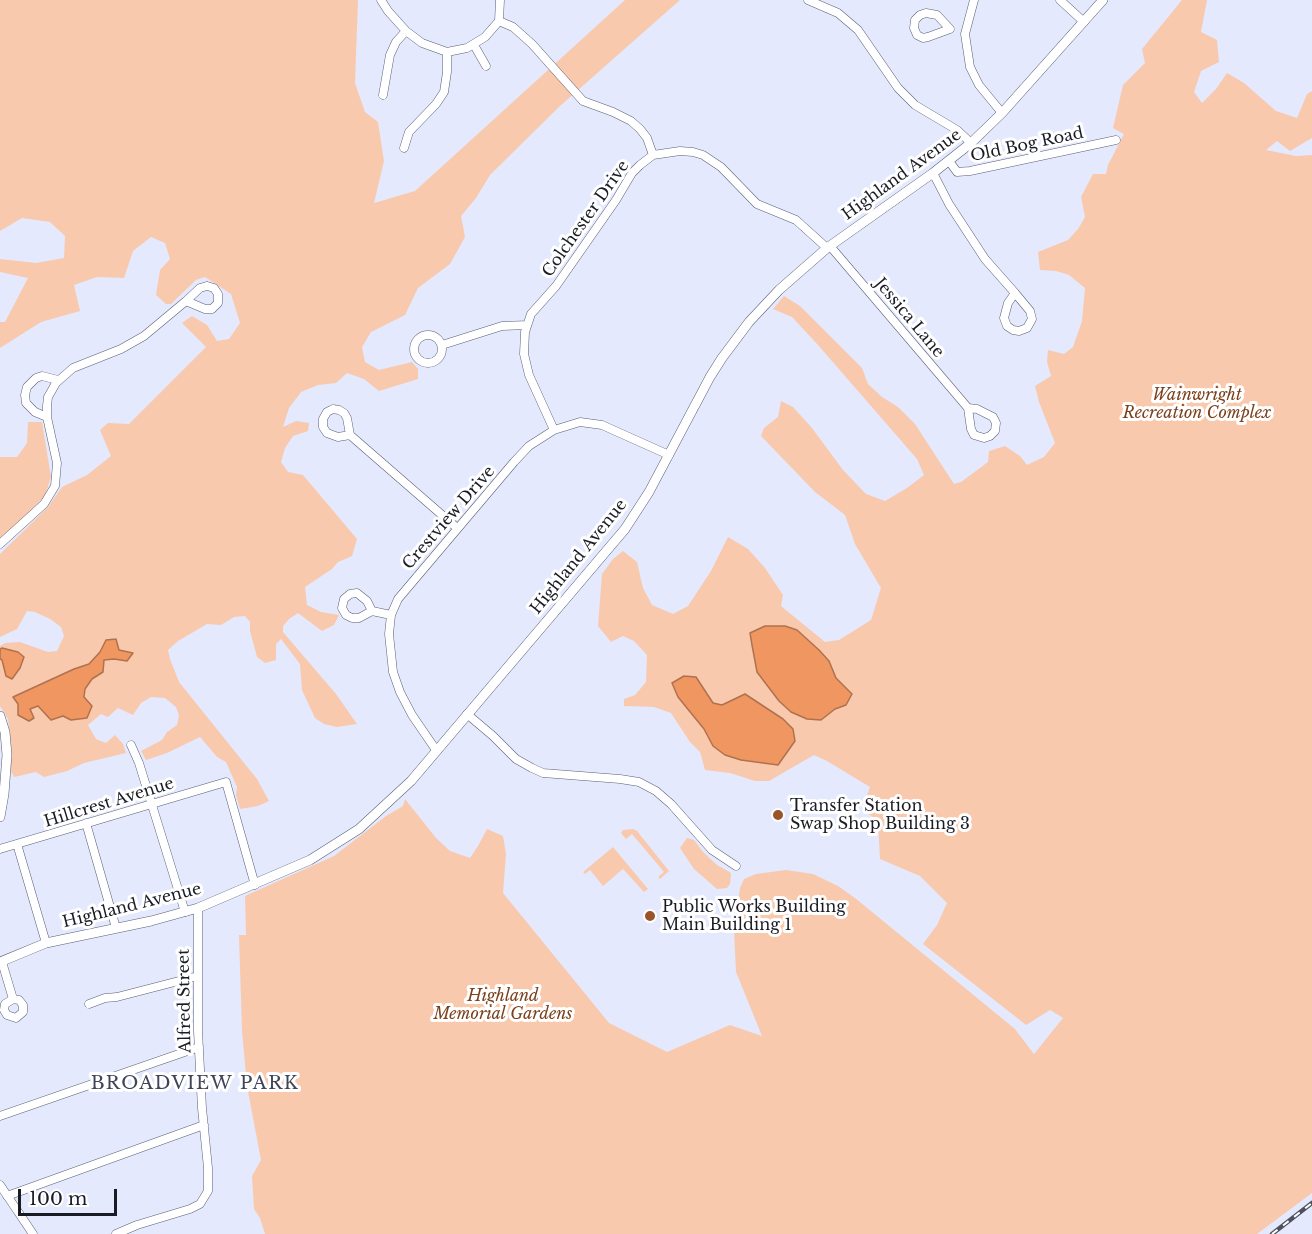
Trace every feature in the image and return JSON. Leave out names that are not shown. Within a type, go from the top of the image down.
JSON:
[{"type":"street","points":[[381,0],[406,31],[422,43],[447,52],[474,45],[485,37],[499,21],[500,0]]},
{"type":"street","points":[[808,0],[838,13],[858,30],[906,97],[923,111],[957,129],[971,143]]},
{"type":"street","points":[[974,0],[965,34],[968,60],[979,85],[1002,113]]},
{"type":"street","points":[[1060,0],[1083,22]]},
{"type":"street","name":"Highland Avenue","points":[[1,962],[46,942],[185,912],[255,885],[315,857],[359,829],[395,798],[625,529],[649,492],[710,377],[728,350],[764,306],[829,247],[971,143],[1002,113],[1103,0]]},
{"type":"street","points":[[950,29],[922,38],[917,35],[914,28],[915,20],[920,15],[932,13],[942,19],[950,29],[965,34]]},
{"type":"street","points":[[499,21],[513,27],[532,44],[583,101],[631,121],[647,138],[653,155]]},
{"type":"street","points":[[383,95],[390,56],[396,42],[406,31]]},
{"type":"street","points":[[474,45],[486,66]]},
{"type":"street","points":[[404,148],[408,132],[436,104],[444,92],[447,52]]},
{"type":"street","name":"Old Bog Road","points":[[949,161],[957,172],[970,171],[1116,140]]},
{"type":"street","name":"Colchester Drive","points":[[554,430],[526,365],[524,354],[527,326],[531,314],[556,286],[632,173],[653,155],[680,151],[704,155],[721,167],[757,204],[796,220],[829,247]]},
{"type":"street","points":[[933,173],[985,259],[1015,293],[1030,311],[1032,319],[1027,328],[1019,331],[1007,326],[1004,318],[1008,303],[1015,293]]},
{"type":"street","name":"Jessica Lane","points":[[829,247],[968,408]]},
{"type":"street","points":[[0,544],[44,504],[55,486],[57,463],[47,417],[48,398],[58,380],[73,368],[133,343],[155,328],[186,301]]},
{"type":"street","points":[[442,345],[502,326],[527,326]]},
{"type":"street","points":[[47,417],[34,412],[26,403],[27,387],[36,378],[42,376],[58,380]]},
{"type":"street","name":"Crestview Drive","points":[[436,750],[412,715],[393,672],[389,650],[391,615],[398,599],[529,446],[554,430],[575,423],[591,422],[608,427],[669,455]]},
{"type":"street","points":[[350,435],[457,528]]},
{"type":"street","points":[[372,611],[391,615]]},
{"type":"street","points":[[467,714],[516,759],[543,773],[621,779],[639,782],[656,791],[671,804],[712,850],[736,866]]},
{"type":"street","points":[[0,716],[7,754],[0,817]]},
{"type":"street","points":[[131,745],[139,763],[185,912]]},
{"type":"street","name":"Hillcrest Avenue","points":[[0,849],[226,782],[255,885]]},
{"type":"street","points":[[86,823],[116,928]]},
{"type":"street","points":[[17,844],[46,942]]},
{"type":"street","name":"Alfred Street","points":[[116,1234],[200,1204],[209,1183],[199,1047],[198,908]]},
{"type":"street","points":[[1,962],[13,999]]},
{"type":"street","points":[[89,1005],[105,998],[198,976]]},
{"type":"street","points":[[0,1116],[199,1047]]},
{"type":"street","points":[[7,1196],[204,1125]]},
{"type":"street","points":[[0,1185],[33,1234]]},
{"type":"green space","points":[[0,0],[358,0],[355,83],[365,112],[378,122],[384,161],[374,203],[415,191],[625,0],[680,0],[560,106],[490,175],[476,198],[461,216],[465,237],[450,264],[418,288],[405,315],[371,332],[362,347],[365,362],[379,370],[412,362],[418,369],[418,379],[379,391],[364,379],[347,373],[336,383],[318,385],[301,392],[289,408],[283,427],[296,421],[309,423],[308,431],[293,436],[285,448],[281,462],[288,472],[303,475],[357,539],[352,556],[338,562],[332,569],[305,587],[307,605],[321,612],[339,615],[334,625],[322,631],[298,613],[283,626],[283,632],[336,694],[357,724],[337,727],[324,724],[315,718],[302,690],[300,664],[281,639],[276,644],[276,660],[265,663],[257,657],[250,622],[245,616],[234,617],[221,625],[207,624],[178,641],[168,650],[179,682],[257,779],[269,801],[258,806],[240,809],[236,795],[237,787],[226,762],[217,757],[200,737],[146,760],[141,751],[162,740],[167,732],[177,725],[179,715],[176,707],[165,698],[151,697],[141,703],[133,715],[118,708],[108,717],[101,714],[88,725],[96,739],[106,743],[115,735],[123,744],[126,753],[84,763],[67,771],[44,777],[36,772],[14,777],[10,769],[12,754],[8,719],[0,706],[0,646],[5,643],[20,642],[48,652],[57,651],[64,636],[61,627],[50,619],[27,611],[17,629],[0,637],[0,554],[48,507],[62,487],[87,475],[111,456],[100,430],[108,423],[129,424],[206,347],[182,323],[192,316],[207,325],[217,341],[229,339],[240,323],[231,294],[205,277],[196,280],[171,304],[166,304],[156,295],[160,270],[170,259],[165,243],[151,237],[133,251],[124,278],[97,277],[74,285],[80,311],[41,322],[0,348],[0,322],[5,322],[28,278],[0,272],[0,259],[36,263],[64,258],[65,236],[50,222],[22,218],[0,231]]},
{"type":"green space","points":[[1182,0],[1207,0],[1201,32],[1217,40],[1219,62],[1201,71],[1194,92],[1202,103],[1227,73],[1244,83],[1276,111],[1297,118],[1307,94],[1312,91],[1312,138],[1290,151],[1277,141],[1266,150],[1296,156],[1312,155],[1312,1193],[1257,1234],[265,1234],[260,1218],[254,1209],[252,1176],[261,1160],[247,1086],[242,1031],[239,935],[246,935],[245,896],[334,856],[386,816],[403,806],[405,799],[436,838],[450,851],[470,858],[487,829],[503,836],[506,854],[503,893],[609,1023],[667,1052],[730,1025],[762,1036],[736,972],[734,930],[740,888],[744,879],[756,874],[786,870],[813,874],[838,886],[855,898],[1015,1029],[1034,1054],[1063,1018],[1050,1010],[1026,1025],[923,944],[937,925],[947,903],[920,876],[880,859],[878,821],[862,809],[870,787],[814,755],[769,781],[755,781],[730,773],[705,770],[700,752],[690,742],[671,713],[654,707],[624,706],[624,699],[635,695],[646,682],[647,655],[634,641],[623,636],[611,642],[598,626],[602,574],[613,559],[623,551],[637,562],[643,588],[652,605],[673,614],[688,606],[711,571],[728,537],[748,549],[765,568],[783,595],[781,606],[825,642],[839,640],[871,620],[881,588],[855,544],[845,515],[815,492],[761,436],[764,428],[778,417],[781,401],[793,407],[812,428],[843,470],[866,494],[885,501],[924,475],[917,459],[818,345],[792,317],[773,309],[784,296],[800,306],[862,368],[868,384],[898,407],[915,424],[954,484],[961,482],[988,462],[989,451],[1005,446],[1020,456],[1027,465],[1044,457],[1055,443],[1035,386],[1051,376],[1047,362],[1048,350],[1064,354],[1073,347],[1082,321],[1085,288],[1069,275],[1040,270],[1038,252],[1068,240],[1085,217],[1081,197],[1093,174],[1106,174],[1108,165],[1124,134],[1113,128],[1123,85],[1145,63],[1142,49]]},
{"type":"green space","points":[[28,422],[42,422],[51,477],[45,496],[0,540],[0,457],[17,457],[27,443]]},
{"type":"green space","points":[[633,829],[669,871],[660,879],[658,877],[664,872],[632,834],[626,839],[621,833],[623,830]]},
{"type":"green space","points":[[687,838],[694,840],[717,865],[731,873],[730,884],[727,888],[717,889],[694,869],[680,848]]},
{"type":"green space","points":[[613,847],[648,889],[644,892],[623,869],[603,886],[590,870],[585,874],[583,872]]},
{"type":"shaded area","points":[[765,626],[785,626],[797,630],[819,650],[829,661],[836,678],[852,694],[846,705],[835,709],[821,720],[807,719],[791,712],[779,701],[757,672],[750,633]]},
{"type":"shaded area","points":[[116,639],[119,650],[133,653],[127,661],[104,660],[103,672],[92,679],[85,689],[84,697],[92,706],[87,718],[71,720],[63,716],[51,720],[38,706],[30,709],[34,718],[29,721],[18,715],[18,704],[13,697],[89,664],[100,652],[106,640]]},
{"type":"shaded area","points":[[2,648],[18,652],[24,657],[12,679],[6,676],[0,659]]},
{"type":"shaded area","points":[[684,676],[696,677],[713,703],[722,705],[745,694],[783,719],[793,729],[795,741],[778,765],[741,760],[725,755],[713,746],[704,729],[678,697],[672,683]]},
{"type":"railway","points":[[1272,1234],[1312,1203]]},
{"type":"place","name":"Transfer Station Swap Shop Building 3","points":[[778,815]]},
{"type":"place","name":"Public Works Building Main Building 1","points":[[650,916]]},
{"type":"district","name":"BROADVIEW PARK","points":[[195,1084]]},
{"type":"park label","name":"Wainwright Recreation Complex","points":[[1197,404]]},
{"type":"park label","name":"Highland Memorial Gardens","points":[[503,1005]]}]
